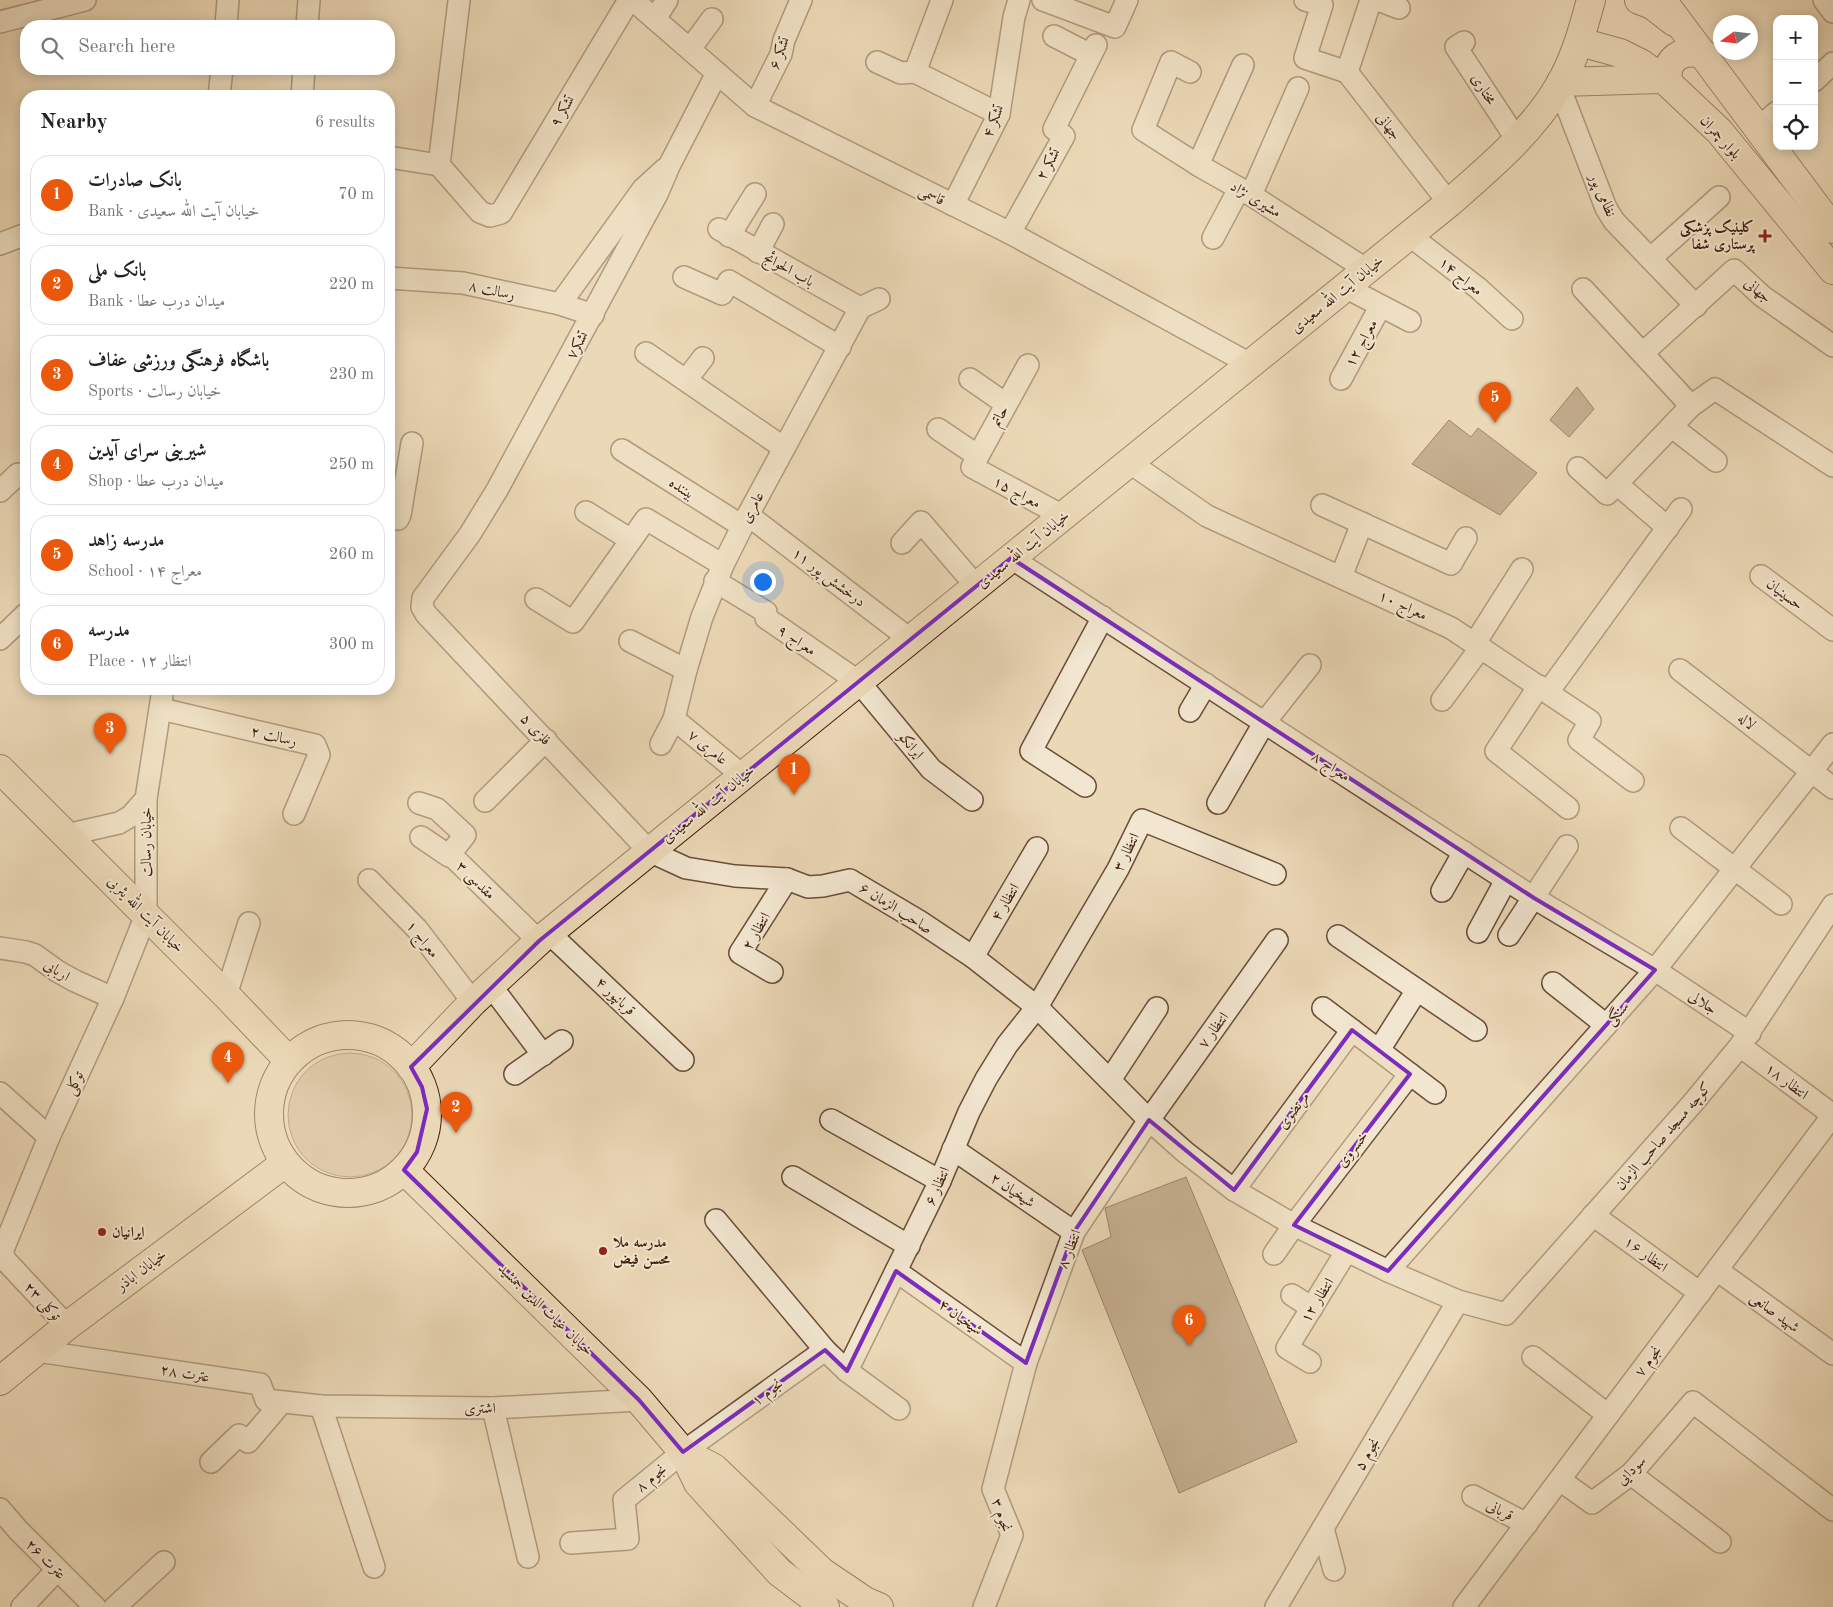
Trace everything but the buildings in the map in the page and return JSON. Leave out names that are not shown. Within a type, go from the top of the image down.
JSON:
[{"type":"main road","name":"خیابان آیت الله سعیدی","points":[[411,1067],[482,994],[544,937],[1449,203],[1517,140],[1560,84],[1580,42],[1592,0]]},
{"type":"main road","points":[[1639,0],[1652,5],[1697,44]]},
{"type":"main road","points":[[1662,0],[1697,44],[1767,120],[1833,229]]},
{"type":"main road","name":"بلوار چمران","points":[[1580,42],[1620,53],[1642,64],[1665,81],[1719,131],[1833,270]]},
{"type":"main road","points":[[1560,84],[1665,81],[1668,70],[1675,58],[1689,52],[1697,44]]},
{"type":"main road","name":"خیابان آیت الله یثربی","points":[[0,769],[226,994],[289,1061]]},
{"type":"main road","points":[[351,1035],[374,1040],[394,1050],[411,1067],[422,1087],[427,1108],[425,1131],[417,1152],[404,1170],[386,1184],[365,1192],[343,1194],[321,1189],[301,1178],[285,1162],[274,1143],[269,1122],[270,1100],[277,1079],[289,1061],[307,1046],[328,1037],[351,1035]]},
{"type":"main road","name":"خیابان اباذر","points":[[0,1381],[67,1326],[285,1162]]},
{"type":"main road","name":"خیابان غیاث الدین جمشید","points":[[404,1170],[639,1400],[683,1452],[698,1482],[779,1572],[821,1596],[865,1601],[879,1607]]},
{"type":"street","points":[[0,22],[86,0]]},
{"type":"street","points":[[226,20],[228,0]]},
{"type":"street","points":[[307,20],[309,0]]},
{"type":"street","name":"تشکر ۹","points":[[439,165],[480,212],[490,216],[501,214],[629,0]]},
{"type":"street","name":"قاسمی","points":[[633,0],[755,106],[1010,233],[1250,364]]},
{"type":"street","points":[[655,19],[666,0]]},
{"type":"street","name":"تشکر ۶","points":[[755,106],[781,54],[784,40],[801,0]]},
{"type":"street","points":[[915,72],[942,0]]},
{"type":"street","name":"تشکر ۴","points":[[953,206],[999,114],[1014,17],[1020,0]]},
{"type":"street","points":[[1043,0],[1115,27],[1127,0]]},
{"type":"street","points":[[1305,0],[1322,5],[1305,58],[1347,72],[1371,0]]},
{"type":"street","points":[[1378,0],[1399,8]]},
{"type":"street","points":[[1824,0],[1833,12]]},
{"type":"street","points":[[395,158],[439,165],[459,1]]},
{"type":"street","points":[[690,49],[712,19]]},
{"type":"street","name":"تشکر ۲","points":[[1010,233],[1064,136],[1054,129],[1094,50],[1054,36]]},
{"type":"street","name":"مختاری","points":[[1464,42],[1456,47],[1517,140]]},
{"type":"street","points":[[877,62],[901,73],[915,72],[999,114]]},
{"type":"street","name":"مشیری نژاد","points":[[1190,72],[1171,62],[1143,130],[1367,270]]},
{"type":"street","points":[[1818,77],[1833,63]]},
{"type":"street","points":[[1198,165],[1243,65]]},
{"type":"street","name":"جهانی","points":[[1347,72],[1449,203]]},
{"type":"street","name":"تشکر۷","points":[[422,607],[423,598],[470,534],[497,490],[657,194],[669,166],[717,73]]},
{"type":"street","points":[[220,90],[221,75]]},
{"type":"street","points":[[302,90],[304,75]]},
{"type":"street","name":"نظامی پور","points":[[1560,84],[1606,208],[1614,221],[1696,306]]},
{"type":"street","points":[[1213,238],[1245,192],[1298,88]]},
{"type":"street","points":[[560,304],[643,189],[669,166]]},
{"type":"street","name":"باب الحوائج","points":[[755,194],[724,233],[758,252],[869,304]]},
{"type":"street","points":[[1651,258],[1719,198]]},
{"type":"street","points":[[758,252],[773,224]]},
{"type":"street","name":"معراج ۱۴","points":[[1409,235],[1478,288],[1512,319]]},
{"type":"street","points":[[0,244],[20,236]]},
{"type":"street","name":"جهانی","points":[[1643,353],[1734,270],[1762,296],[1833,346]]},
{"type":"street","points":[[684,276],[722,294],[729,281],[840,348]]},
{"type":"street","name":"رسالت ۸","points":[[395,278],[463,284],[560,304],[593,315]]},
{"type":"street","name":"معراج ۱۲","points":[[1345,287],[1410,321]]},
{"type":"street","points":[[1583,289],[1691,406]]},
{"type":"street","name":"عامری","points":[[661,744],[674,719],[686,670],[719,573],[784,448],[840,348],[869,304]]},
{"type":"street","name":"معراج ۱۲","points":[[1341,379],[1380,307]]},
{"type":"street","points":[[646,353],[784,448]]},
{"type":"street","points":[[686,380],[703,358]]},
{"type":"street","name":"حاتم","points":[[975,462],[1028,365]]},
{"type":"street","points":[[970,379],[1006,404]]},
{"type":"street","points":[[1578,468],[1607,494],[1691,406],[1715,389],[1833,466]]},
{"type":"street","points":[[1672,427],[1716,461]]},
{"type":"street","name":"معراج ۱۵","points":[[938,430],[975,462],[1063,516]]},
{"type":"street","points":[[395,519],[398,519],[400,515],[412,443]]},
{"type":"street","name":"بیننده","points":[[622,450],[745,521]]},
{"type":"street","name":"معراج ۱۰","points":[[1129,462],[1207,516],[1430,618],[1478,645],[1590,721],[1579,740],[1633,781]]},
{"type":"street","points":[[0,490],[18,474]]},
{"type":"street","points":[[1617,484],[1668,528]]},
{"type":"street","points":[[1322,505],[1451,564],[1466,538]]},
{"type":"street","points":[[1568,808],[1496,751],[1681,509]]},
{"type":"street","points":[[586,512],[631,540]]},
{"type":"street","points":[[536,599],[573,622],[646,519],[719,573]]},
{"type":"street","name":"درخشش پور ۱۱","points":[[745,521],[911,640]]},
{"type":"street","points":[[902,543],[921,522],[976,586]]},
{"type":"street","points":[[1341,577],[1362,522]]},
{"type":"street","name":"معراج ۸","points":[[1011,558],[1534,898],[1655,970]]},
{"type":"street","points":[[1442,700],[1478,645],[1522,568]]},
{"type":"street","name":"معراج ۹","points":[[719,573],[766,612],[766,618],[859,682]]},
{"type":"street","name":"حسینیان","points":[[1761,576],[1833,630]]},
{"type":"street","name":"فلزی ۵","points":[[422,607],[426,614],[649,852]]},
{"type":"street","points":[[1085,786],[1031,751],[1103,618]]},
{"type":"street","points":[[0,639],[20,620]]},
{"type":"street","points":[[630,641],[686,670]]},
{"type":"street","points":[[1218,803],[1264,723],[1310,665]]},
{"type":"street","name":"لاله","points":[[1680,670],[1833,788]]},
{"type":"street","name":"ایرانکو","points":[[859,682],[931,769],[972,800]]},
{"type":"street","points":[[1190,711],[1206,684]]},
{"type":"street","name":"خیابان رسالت","points":[[146,915],[146,799],[162,699]]},
{"type":"street","name":"رسالت ۲","points":[[162,699],[315,745],[319,755],[294,814]]},
{"type":"street","name":"عامری ۷","points":[[674,719],[743,776]]},
{"type":"street","points":[[486,801],[546,740]]},
{"type":"street","name":"سنگی","points":[[1388,1272],[1655,970],[1813,772],[1833,744]]},
{"type":"street","name":"خیابان رسالت","points":[[66,835],[119,823],[131,816],[146,799]]},
{"type":"street","name":"مقدسی ۳","points":[[419,803],[436,809],[465,835],[450,854],[544,937]]},
{"type":"street","name":"انتظار ۳","points":[[1037,1007],[1118,869],[1142,820],[1275,874]]},
{"type":"street","points":[[1681,828],[1781,904]]},
{"type":"street","points":[[421,837],[449,856],[450,854]]},
{"type":"street","points":[[1509,936],[1567,846]]},
{"type":"street","name":"انتظار ۴","points":[[973,957],[1037,848]]},
{"type":"street","name":"صاحب الزمان ۶","points":[[649,852],[686,868],[735,876],[787,879],[808,886],[824,886],[850,880],[919,921],[973,957],[1037,1007],[1149,1120],[1185,1152],[1234,1190],[1294,1225],[1346,1252],[1458,1301]]},
{"type":"street","points":[[1442,891],[1464,852]]},
{"type":"street","name":"انتظار ۲","points":[[772,972],[740,953],[787,879]]},
{"type":"street","name":"معراج ۱","points":[[369,880],[543,1054]]},
{"type":"street","points":[[1478,932],[1506,880]]},
{"type":"street","name":"کوچه مسجد صاحب الزمان","points":[[1458,1301],[1506,1314],[1745,1040],[1833,905]]},
{"type":"street","name":"توکلی","points":[[2,1252],[49,1137],[113,998],[146,915]]},
{"type":"street","points":[[226,994],[248,923]]},
{"type":"street","points":[[1338,936],[1476,1030]]},
{"type":"street","name":"قربانپور ۴","points":[[544,937],[683,1060]]},
{"type":"street","name":"انتظار ۷","points":[[1149,1120],[1277,940]]},
{"type":"street","name":"اربابی","points":[[0,948],[35,955],[75,981],[113,998]]},
{"type":"street","name":"جلالی","points":[[1655,970],[1745,1040]]},
{"type":"street","points":[[1553,982],[1606,1025]]},
{"type":"street","points":[[1379,1050],[1417,990]]},
{"type":"street","name":"انتظار ۶","points":[[847,1371],[940,1181],[969,1112],[986,1079],[1007,1045],[1037,1007]]},
{"type":"street","points":[[1110,1080],[1157,1008]]},
{"type":"street","points":[[1323,1008],[1435,1093]]},
{"type":"street","name":"مرتضوی","points":[[1234,1190],[1352,1030]]},
{"type":"street","name":"انتظار ۱۸","points":[[1745,1040],[1833,1115]]},
{"type":"street","points":[[515,1074],[562,1042]]},
{"type":"street","name":"خسروی","points":[[1274,1254],[1294,1225],[1410,1074]]},
{"type":"street","points":[[0,1093],[49,1137]]},
{"type":"street","name":"نجوم ۷","points":[[1464,1607],[1833,1115]]},
{"type":"street","points":[[831,1120],[940,1181]]},
{"type":"street","name":"انتظار ۸","points":[[1026,1363],[1074,1232],[1149,1120]]},
{"type":"street","name":"شیخیان ۲","points":[[953,1149],[1074,1232]]},
{"type":"street","points":[[793,1177],[909,1246]]},
{"type":"street","name":"انتظار ۱۶","points":[[1593,1215],[1700,1293]]},
{"type":"street","points":[[716,1220],[825,1350],[847,1371],[899,1409]]},
{"type":"street","name":"توکلی ۲۳","points":[[2,1252],[6,1261],[67,1326]]},
{"type":"street","name":"انتظار ۱۲","points":[[1310,1362],[1287,1348],[1346,1252]]},
{"type":"street","name":"شهید صانعی","points":[[1717,1270],[1833,1354]]},
{"type":"street","name":"شیخیان ۴","points":[[896,1271],[1026,1363]]},
{"type":"street","points":[[1292,1295],[1312,1308]]},
{"type":"street","name":"نجوم ۵","points":[[1276,1607],[1458,1301]]},
{"type":"street","name":"نجوم ۱","points":[[683,1452],[825,1350]]},
{"type":"street","name":"عترت ۲۸","points":[[37,1351],[260,1384],[266,1400],[321,1406]]},
{"type":"street","points":[[1533,1356],[1608,1415]]},
{"type":"street","name":"نجوم ۳","points":[[984,1607],[1012,1535],[993,1490],[1026,1363]]},
{"type":"street","name":"اشتری","points":[[321,1406],[493,1408],[639,1400]]},
{"type":"street","points":[[212,1462],[239,1435],[248,1442],[282,1402]]},
{"type":"street","name":"سودایی","points":[[1560,1480],[1592,1503],[1631,1474],[1693,1402],[1833,1510]]},
{"type":"street","points":[[321,1406],[374,1567]]},
{"type":"street","points":[[493,1408],[528,1557]]},
{"type":"street","name":"نجوم ۸","points":[[571,1543],[628,1539],[624,1500],[683,1452]]},
{"type":"street","points":[[1631,1474],[1720,1542]]},
{"type":"street","name":"قربانی","points":[[1473,1496],[1526,1524]]},
{"type":"street","name":"عترت ۲۶","points":[[0,1509],[18,1530],[95,1607]]},
{"type":"street","points":[[1323,1528],[1334,1570]]},
{"type":"street","points":[[115,1607],[164,1562]]},
{"type":"street","points":[[22,1607],[57,1570]]},
{"type":"highlighted area","points":[[1011,558],[1534,898],[1655,970],[1388,1271],[1294,1225],[1410,1074],[1352,1030],[1234,1190],[1149,1120],[1074,1232],[1026,1363],[896,1271],[847,1371],[825,1350],[683,1452],[639,1400],[404,1170],[417,1152],[427,1109],[422,1087],[411,1067],[539,941]]},
{"type":"shaded area","points":[[350,1053],[374,1058],[394,1071],[407,1091],[412,1115],[407,1139],[394,1159],[374,1172],[350,1177],[326,1172],[306,1159],[293,1139],[288,1115],[293,1091],[306,1071],[326,1058]]},
{"type":"place","name":"کلینیک پزشکی پرستاری شفا","points":[[1765,236]]},
{"type":"place","name":"مدرسه زاهد","points":[[1495,423]]},
{"type":"place","name":"باشگاه فرهنگی ورزشی عفاف","points":[[110,754]]},
{"type":"place","name":"بانک صادرات","points":[[794,795]]},
{"type":"place","name":"شیرینی سرای آیدین","points":[[228,1083]]},
{"type":"place","name":"بانک ملی","points":[[456,1133]]},
{"type":"place","name":"ایرانیان","points":[[102,1232]]},
{"type":"place","name":"مدرسه ملا محسن فیض","points":[[603,1251]]},
{"type":"place","name":"مدرسه","points":[[1189,1346]]}]
